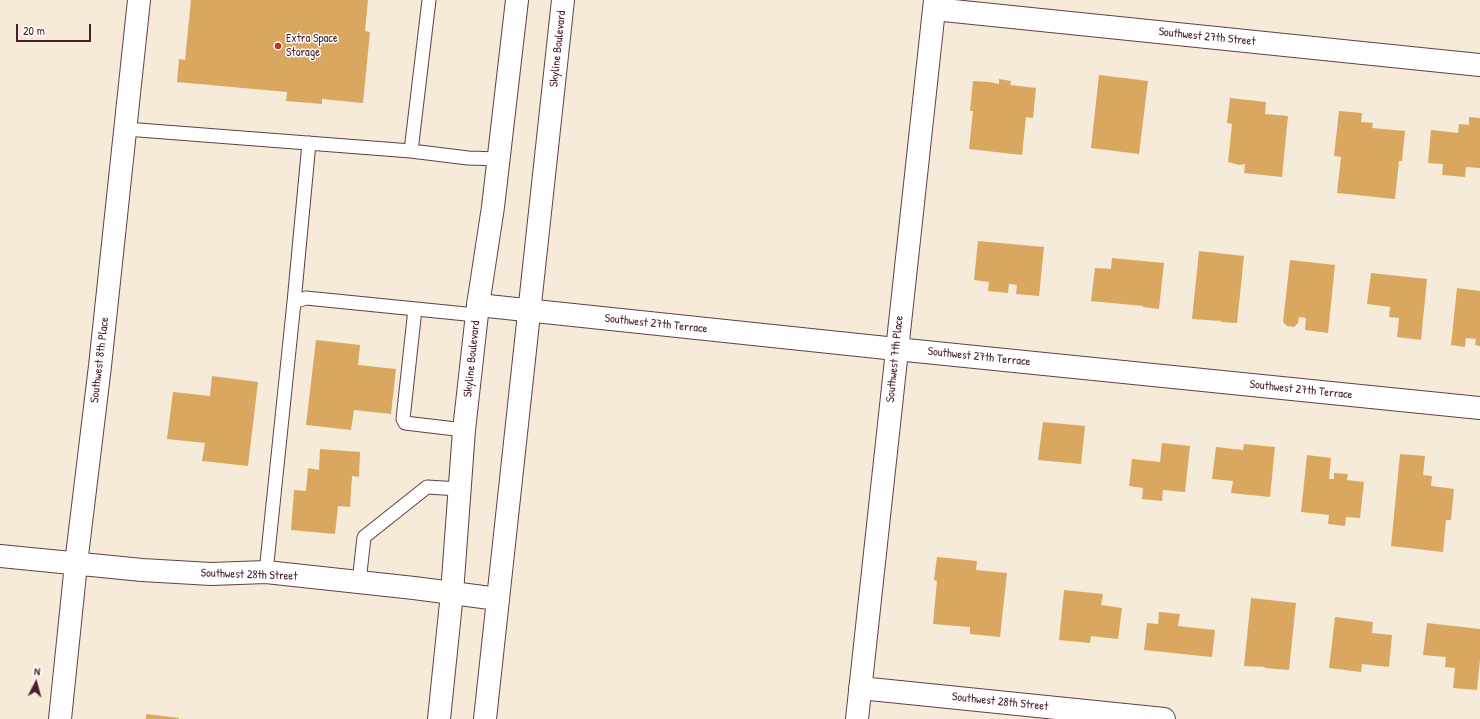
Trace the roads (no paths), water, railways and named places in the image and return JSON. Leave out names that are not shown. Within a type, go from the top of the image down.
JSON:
[{"type":"street","name":"Southwest 8th Place","points":[[60,719],[76,564],[100,366],[140,0]]},
{"type":"street","name":"Skyline Boulevard","points":[[439,719],[452,593],[464,430],[477,310],[494,207],[517,0]]},
{"type":"street","name":"Skyline Boulevard","points":[[485,719],[563,0]]},
{"type":"street","name":"Southwest 27th Street","points":[[934,4],[1480,65]]},
{"type":"street","name":"Southwest 7th Place","points":[[856,719],[934,4]]},
{"type":"street","name":"Southwest 27th Terrace","points":[[477,310],[529,310],[1480,408]]},
{"type":"street","name":"Southwest 28th Street","points":[[0,556],[142,570],[211,574],[266,572],[498,599]]},
{"type":"street","name":"Southwest 28th Street","points":[[860,688],[1164,719]]},
{"type":"lane","points":[[411,152],[429,0]]},
{"type":"lane","points":[[126,128],[468,158],[499,159]]},
{"type":"lane","points":[[266,572],[309,143]]},
{"type":"lane","points":[[294,302],[306,298],[410,308],[477,310]]},
{"type":"lane","points":[[410,308],[403,419],[405,423],[464,430]]},
{"type":"lane","points":[[359,582],[364,537],[427,487],[460,489]]},
{"type":"place","name":"Extra Space Storage","points":[[278,46]]}]
